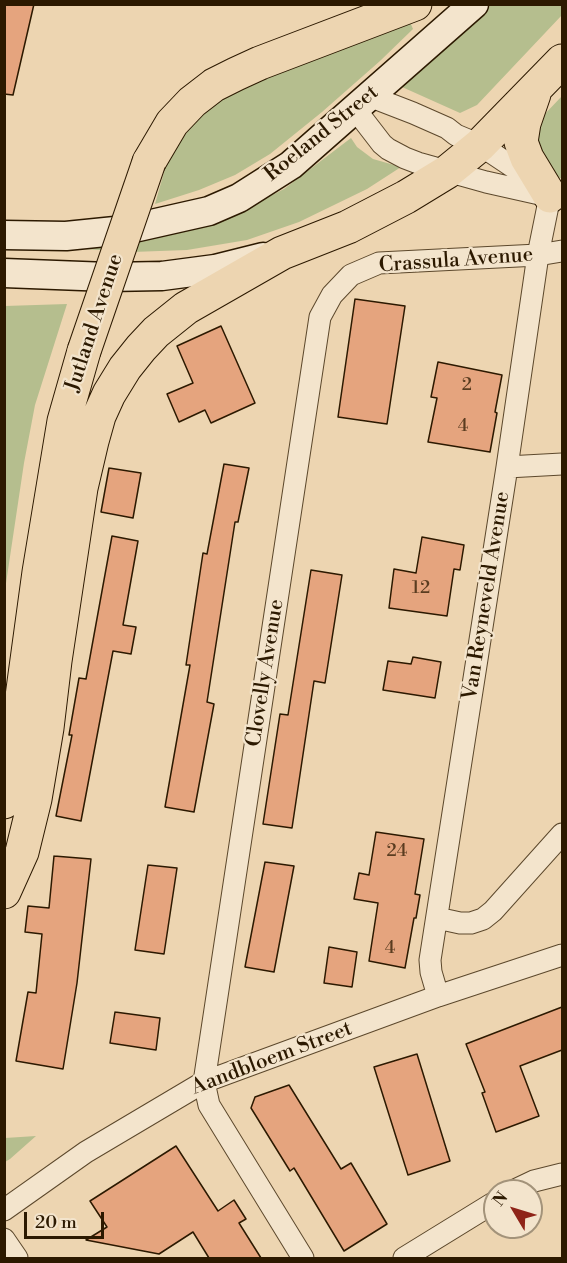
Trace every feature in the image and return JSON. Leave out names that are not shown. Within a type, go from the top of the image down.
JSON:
[{"type":"main road","name":"Jutland Avenue","points":[[4,802],[62,431],[84,351],[149,162],[172,123],[192,102],[214,85],[260,63],[415,4]]},
{"type":"main road","name":"Roeland Street","points":[[4,235],[66,236],[125,230],[209,211],[239,198],[291,165],[474,4]]},
{"type":"main road","name":"Jutland Avenue","points":[[4,892],[22,852],[35,800],[81,488],[99,416],[125,368],[156,332],[186,308],[282,253],[348,227],[406,197],[447,172],[480,145],[562,61]]},
{"type":"main road","points":[[536,90],[524,123],[522,142],[527,158],[556,199]]},
{"type":"main road","points":[[4,273],[108,277],[162,276],[215,269],[282,253]]},
{"type":"street","points":[[362,102],[429,120],[447,128],[456,135],[480,145],[556,199]]},
{"type":"street","points":[[362,102],[382,144],[411,161],[556,199]]},
{"type":"street","name":"Van Reyneveld Avenue","points":[[438,996],[430,966],[437,918],[538,255],[556,199]]},
{"type":"street","name":"Crassula Avenue","points":[[351,275],[379,263],[538,255],[562,251]]},
{"type":"street","name":"Clovelly Avenue","points":[[204,1082],[320,317],[332,295],[351,275]]},
{"type":"street","points":[[507,466],[562,464]]},
{"type":"street","points":[[437,918],[460,923],[471,923],[483,919],[562,834]]},
{"type":"street","name":"Aandbloem Street","points":[[4,1210],[86,1152],[204,1082],[438,996],[562,956]]},
{"type":"street","points":[[204,1082],[209,1105],[303,1258]]},
{"type":"street","points":[[542,1179],[562,1174]]},
{"type":"street","points":[[404,1258],[483,1209]]},
{"type":"street","points":[[4,1239],[17,1258]]},
{"type":"green space","points":[[491,5],[562,5],[562,15],[477,105],[460,113],[402,87]]},
{"type":"green space","points":[[410,22],[413,29],[380,61],[270,154],[235,175],[199,190],[155,204],[169,155],[195,122],[237,85]]},
{"type":"green space","points":[[562,96],[562,179],[546,170],[534,134],[541,118]]},
{"type":"green space","points":[[351,138],[357,147],[373,159],[401,167],[367,189],[299,222],[247,240],[187,250],[132,252],[18,245],[146,240],[218,222],[284,189]]},
{"type":"green space","points":[[67,304],[35,405],[5,590],[5,306]]},
{"type":"green space","points":[[36,1136],[10,1159],[5,1162],[5,1138]]},
{"type":"building","points":[[4,4],[34,4],[13,95],[4,94]]},
{"type":"building","points":[[355,299],[405,306],[387,424],[338,417]]},
{"type":"building","points":[[221,326],[255,403],[211,423],[205,410],[179,422],[167,394],[193,383],[177,346]]},
{"type":"building","points":[[438,362],[502,375],[490,452],[428,442],[437,398],[431,397]]},
{"type":"building","points":[[224,464],[249,468],[238,522],[235,522],[207,702],[214,704],[194,812],[165,807],[190,665],[186,665],[203,553],[207,554]]},
{"type":"building","points":[[109,468],[141,473],[133,518],[101,512]]},
{"type":"building","points":[[112,536],[138,541],[123,625],[136,627],[131,654],[113,651],[81,821],[56,816],[72,735],[69,735],[79,678],[86,679]]},
{"type":"building","points":[[422,537],[464,545],[460,570],[454,569],[447,616],[389,608],[394,569],[416,573]]},
{"type":"building","points":[[311,570],[342,575],[325,683],[314,681],[292,828],[263,824],[280,714],[288,715]]},
{"type":"building","points":[[413,657],[441,662],[435,698],[383,690],[388,661],[411,664]]},
{"type":"building","points":[[376,832],[424,839],[415,894],[420,895],[405,968],[369,961],[378,903],[354,899],[359,873],[369,875]]},
{"type":"building","points":[[54,856],[91,859],[77,983],[63,1069],[16,1061],[28,992],[36,993],[42,934],[25,932],[28,906],[49,908]]},
{"type":"building","points":[[265,862],[294,866],[274,972],[245,967]]},
{"type":"building","points":[[148,865],[177,868],[164,954],[135,950]]},
{"type":"building","points":[[329,947],[357,952],[352,987],[324,983]]},
{"type":"building","points":[[562,1007],[562,1050],[520,1066],[539,1116],[496,1132],[482,1093],[485,1092],[466,1044]]},
{"type":"building","points":[[115,1012],[160,1018],[156,1050],[110,1043]]},
{"type":"building","points":[[417,1054],[450,1161],[408,1175],[374,1067]]},
{"type":"building","points":[[289,1085],[341,1169],[351,1163],[387,1224],[344,1251],[294,1168],[290,1171],[251,1108],[255,1097]]},
{"type":"building","points":[[176,1146],[218,1211],[234,1200],[246,1219],[239,1223],[261,1258],[209,1258],[193,1232],[159,1254],[86,1240],[107,1227],[90,1201]]}]
